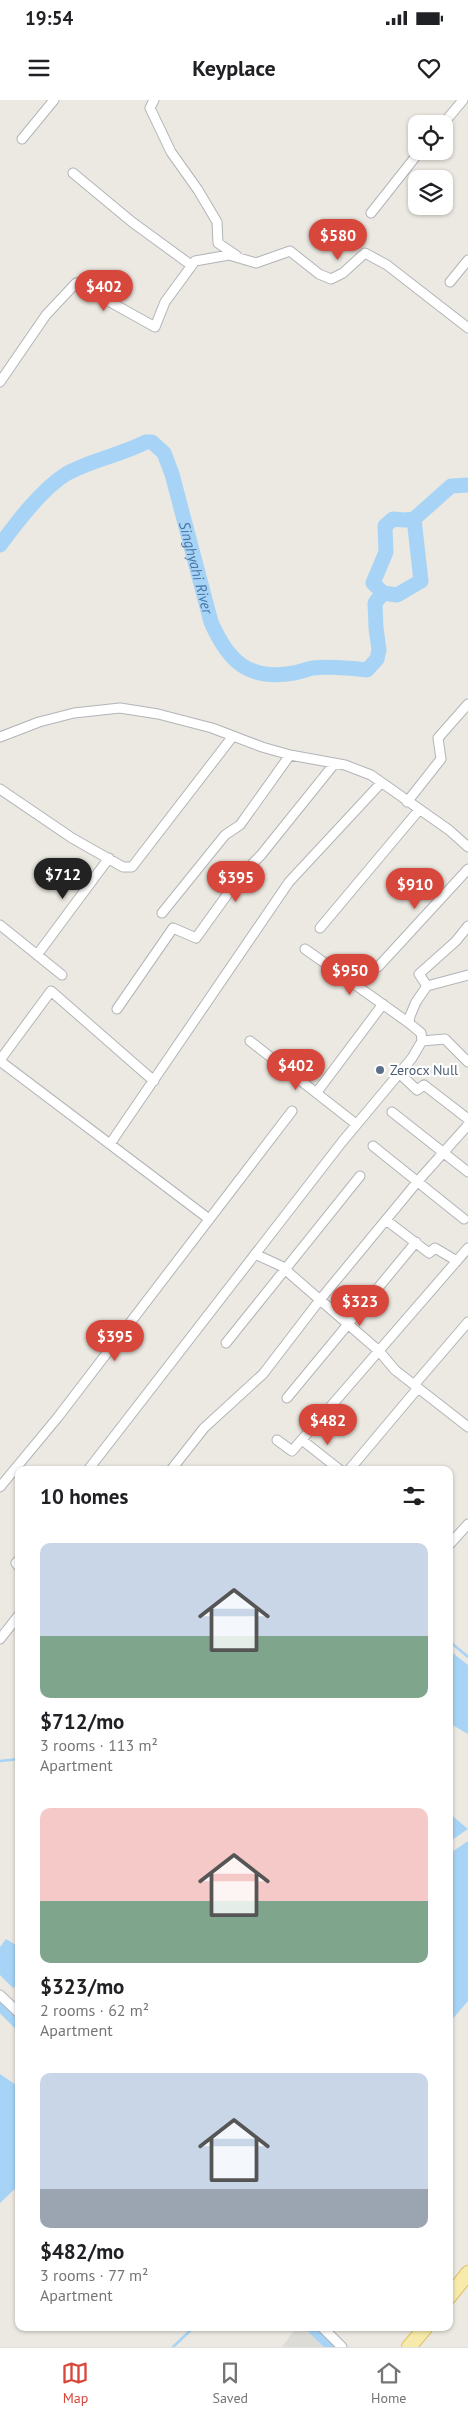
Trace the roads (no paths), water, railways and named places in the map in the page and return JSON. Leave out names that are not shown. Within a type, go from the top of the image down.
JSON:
[{"type":"main road","points":[[453,2292],[468,2273]]},
{"type":"main road","points":[[409,2347],[422,2331]]},
{"type":"street","points":[[22,139],[54,100]]},
{"type":"street","points":[[154,100],[150,108],[171,152],[198,190],[217,222],[218,243],[237,256]]},
{"type":"street","points":[[451,115],[463,100]]},
{"type":"street","points":[[371,213],[413,160]]},
{"type":"street","points":[[73,173],[132,222],[191,265]]},
{"type":"street","points":[[0,382],[46,315],[76,283],[155,327],[165,302],[195,261],[229,255],[256,263],[290,250],[320,274],[331,278],[343,274],[365,253],[386,265],[468,328]]},
{"type":"street","points":[[450,282],[468,260]]},
{"type":"street","points":[[407,802],[441,759],[438,738],[468,704]]},
{"type":"street","points":[[0,737],[39,722],[74,713],[120,708],[158,714],[212,728],[290,755],[335,763],[371,775],[449,830],[468,847]]},
{"type":"street","points":[[0,789],[72,838],[123,867],[132,867],[233,736]]},
{"type":"street","points":[[162,914],[226,835],[240,825],[290,755]]},
{"type":"street","points":[[116,1009],[173,928],[196,938],[242,874],[261,855],[335,763]]},
{"type":"street","points":[[110,1144],[289,882],[382,783]]},
{"type":"street","points":[[320,928],[419,810]]},
{"type":"street","points":[[37,955],[109,858]]},
{"type":"street","points":[[378,967],[468,868]]},
{"type":"street","points":[[0,925],[62,975]]},
{"type":"street","points":[[427,986],[419,974],[456,941],[468,926]]},
{"type":"street","points":[[91,1466],[356,1124],[412,1058],[422,1041],[421,1033],[409,1023],[305,949]]},
{"type":"street","points":[[409,1023],[416,1002],[427,986],[449,982],[468,975]]},
{"type":"street","points":[[154,1081],[51,991],[0,1060],[205,1216]]},
{"type":"street","points":[[317,1092],[383,1004]]},
{"type":"street","points":[[422,1041],[445,1040],[468,1062]]},
{"type":"street","points":[[250,1041],[356,1124]]},
{"type":"street","points":[[398,1073],[417,1090],[424,1086],[468,1119]]},
{"type":"street","points":[[17,1466],[58,1417],[292,1111]]},
{"type":"street","points":[[392,1112],[468,1172]]},
{"type":"street","points":[[174,1466],[204,1428],[263,1374],[319,1301],[418,1181],[468,1125]]},
{"type":"street","points":[[373,1146],[464,1219]]},
{"type":"street","points":[[226,1343],[360,1176]]},
{"type":"street","points":[[386,1220],[429,1253],[435,1248],[457,1261]]},
{"type":"street","points":[[287,1398],[416,1242]]},
{"type":"street","points":[[277,1440],[292,1451],[468,1248]]},
{"type":"street","points":[[256,1254],[285,1270],[379,1351],[395,1370],[468,1427]]},
{"type":"street","points":[[352,1466],[468,1322]]},
{"type":"street","points":[[302,1440],[335,1466]]},
{"type":"street","points":[[0,1487],[15,1469]]},
{"type":"street","points":[[453,1541],[468,1524]]},
{"type":"street","points":[[0,1639],[15,1620]]},
{"type":"street","points":[[0,1995],[15,2009]]},
{"type":"street","points":[[326,2331],[342,2347]]},
{"type":"water","points":[[453,1653],[468,1665],[468,1734],[453,1725]]},
{"type":"water","points":[[453,1816],[468,1829],[453,1839]]},
{"type":"water","points":[[468,1841],[468,2001],[453,2018],[453,1851]]},
{"type":"water","points":[[6,1939],[15,1945],[15,1986],[13,1988],[0,1975],[0,1947]]},
{"type":"water","points":[[0,2074],[15,2084],[15,2189],[0,2203]]},
{"type":"waterway","name":"Singhyahi River","points":[[0,545],[22,516],[57,480],[75,469],[146,442],[152,442],[164,453],[172,474],[211,622],[225,648],[233,657],[252,671],[264,674],[278,675],[320,667],[367,670],[377,659],[379,650],[375,603],[383,593],[397,595],[421,581],[414,519],[451,486],[468,485]]},
{"type":"waterway","name":"Singhyahi River","points":[[383,593],[373,583],[386,552],[385,526],[393,519],[414,519]]},
{"type":"waterway","points":[[453,1644],[468,1657]]},
{"type":"waterway","points":[[0,1761],[15,1759]]},
{"type":"waterway","points":[[0,2007],[15,2022]]},
{"type":"waterway","points":[[173,2347],[190,2331]]},
{"type":"waterway","points":[[314,2331],[330,2347]]},
{"type":"place","name":"Zerocx Null","points":[[380,1070]]}]
